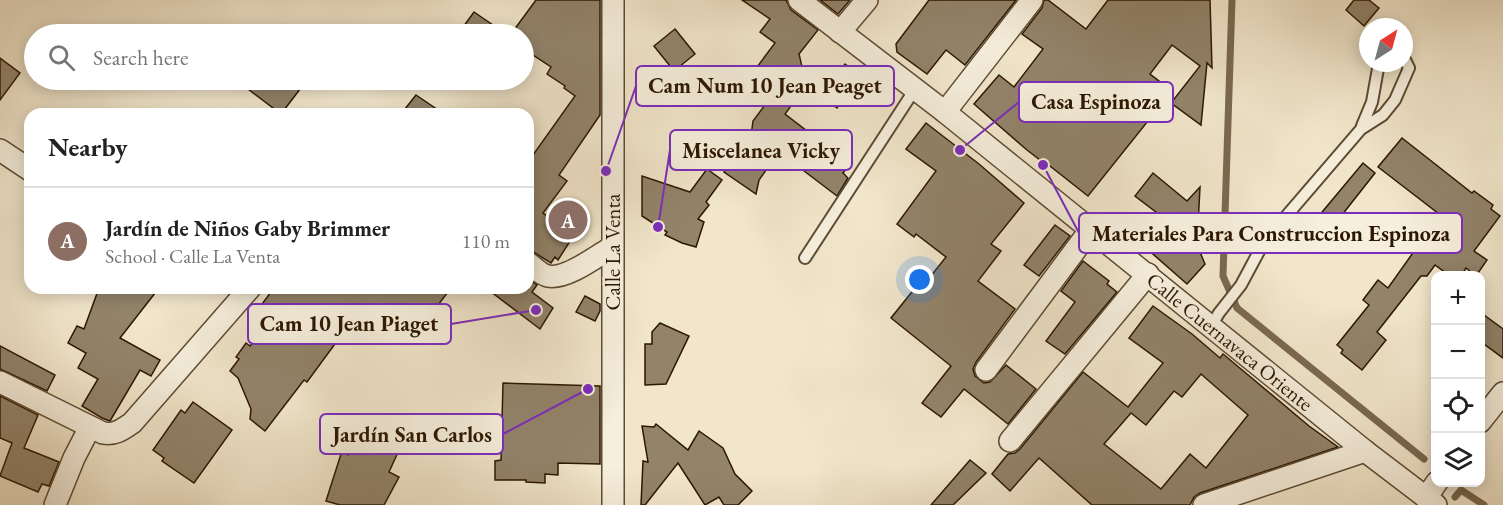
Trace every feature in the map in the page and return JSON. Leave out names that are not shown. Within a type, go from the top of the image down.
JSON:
[{"type":"street","name":"Calle La Venta","points":[[613,0],[613,505]]},
{"type":"street","points":[[840,32],[867,0]]},
{"type":"street","points":[[945,112],[1032,0]]},
{"type":"street","name":"Calle Cuernavaca Oriente","points":[[802,1],[1148,274],[1217,317],[1365,451],[1433,495]]},
{"type":"street","points":[[0,150],[24,166]]},
{"type":"street","points":[[986,370],[1092,229]]},
{"type":"street","points":[[534,267],[546,276],[554,276],[577,269],[612,247]]},
{"type":"street","points":[[1010,441],[1148,274]]},
{"type":"street","points":[[0,382],[103,433],[112,434],[122,431],[132,423],[245,294]]},
{"type":"street","points":[[1485,416],[1503,393]]},
{"type":"street","points":[[55,505],[74,458],[90,427]]},
{"type":"street","points":[[1204,505],[1365,451]]},
{"type":"lane","points":[[1217,317],[1240,285],[1264,242],[1360,129],[1372,102],[1377,72]]},
{"type":"lane","points":[[1360,129],[1383,115],[1395,100],[1407,72]]},
{"type":"lane","points":[[805,258],[915,89]]},
{"type":"building","points":[[536,0],[600,0],[600,115],[559,175],[567,181],[543,213],[574,235],[558,260],[555,257],[551,263],[534,253],[534,154],[575,96],[547,74],[551,67],[534,56],[534,24],[518,24]]},
{"type":"building","points":[[742,0],[786,0],[791,10],[818,30],[799,54],[808,93],[799,95],[785,114],[850,164],[843,173],[848,178],[837,196],[779,152],[759,180],[756,194],[724,172],[751,136],[753,121],[780,85],[757,67],[775,43],[760,32],[770,19]]},
{"type":"building","points":[[820,0],[850,0],[838,14]]},
{"type":"building","points":[[929,0],[1016,0],[965,65],[946,50],[927,74],[897,52],[896,44]]},
{"type":"building","points":[[1044,0],[1048,0],[1086,29],[1108,0],[1210,0],[1212,68],[1207,63],[1201,125],[1171,103],[1200,66],[1172,45],[1150,74],[1172,91],[1088,196],[1027,150],[974,104],[999,75],[1014,87],[1043,49],[1022,34],[1042,8]]},
{"type":"building","points":[[1354,0],[1369,0],[1379,8],[1371,18],[1359,18],[1359,22],[1346,10]]},
{"type":"building","points":[[474,12],[491,24],[465,24]]},
{"type":"building","points":[[675,29],[695,54],[674,71],[654,46]]},
{"type":"building","points":[[0,58],[20,73],[0,100]]},
{"type":"building","points":[[845,64],[861,75],[837,108],[821,96]]},
{"type":"building","points":[[249,90],[299,90],[286,108],[273,108]]},
{"type":"building","points":[[416,95],[435,108],[406,108]]},
{"type":"building","points":[[926,123],[1024,203],[991,244],[1001,251],[978,281],[1015,309],[976,362],[973,369],[975,376],[984,383],[990,382],[1006,365],[1036,389],[1008,424],[964,389],[941,417],[922,403],[951,366],[891,318],[915,288],[919,291],[946,257],[916,234],[914,237],[897,224],[936,171],[906,149]]},
{"type":"building","points":[[1402,138],[1472,193],[1474,191],[1493,205],[1491,209],[1500,216],[1474,251],[1487,260],[1479,271],[1470,271],[1466,268],[1464,271],[1443,271],[1435,265],[1427,276],[1421,276],[1377,332],[1386,340],[1362,370],[1341,353],[1343,350],[1337,345],[1369,305],[1363,300],[1378,280],[1388,288],[1415,250],[1411,247],[1415,241],[1412,218],[1439,214],[1378,167]]},
{"type":"building","points":[[1363,163],[1375,173],[1327,234],[1313,223]]},
{"type":"building","points":[[707,169],[722,180],[706,202],[709,205],[698,219],[704,222],[696,247],[665,235],[667,232],[642,216],[642,176],[690,192]]},
{"type":"building","points":[[1153,173],[1187,201],[1200,187],[1197,245],[1205,264],[1187,284],[1146,248],[1169,222],[1135,196]]},
{"type":"building","points":[[1055,225],[1070,236],[1039,276],[1024,265]]},
{"type":"building","points":[[1083,261],[1109,281],[1107,284],[1117,292],[1065,354],[1046,341],[1075,302],[1061,291]]},
{"type":"building","points":[[97,294],[154,294],[120,338],[160,360],[151,376],[140,370],[110,421],[82,406],[98,379],[78,368],[86,353],[68,343],[77,326],[84,329]]},
{"type":"building","points":[[270,294],[446,294],[410,342],[374,314],[357,338],[347,330],[343,333],[307,382],[304,380],[265,431],[250,419],[251,409],[238,378],[230,371],[239,359],[236,357],[246,343],[250,346],[272,317],[259,308]]},
{"type":"building","points":[[494,294],[534,294],[553,308],[540,329]]},
{"type":"building","points":[[585,296],[600,304],[600,311],[595,321],[576,312]]},
{"type":"building","points":[[1153,306],[1220,358],[1223,354],[1309,426],[1338,447],[1200,493],[1194,497],[1190,505],[1092,505],[1039,458],[1010,491],[992,474],[1008,454],[1020,449],[1083,372],[1128,407],[1163,363],[1129,338]],"holes":[[[1201,374],[1248,415],[1206,468],[1190,454],[1161,489],[1104,444],[1131,413],[1146,425],[1174,391],[1182,397]]]},
{"type":"building","points":[[1485,316],[1503,329],[1503,358],[1485,345]]},
{"type":"building","points":[[660,323],[689,336],[666,384],[645,385],[645,344],[652,344],[652,332]]},
{"type":"building","points":[[0,346],[55,375],[47,391],[0,369]]},
{"type":"building","points":[[503,383],[600,386],[600,464],[558,463],[558,475],[545,474],[545,483],[526,482],[526,480],[495,480],[495,461],[501,460]]},
{"type":"building","points":[[0,396],[38,415],[24,448],[59,462],[49,486],[42,484],[38,492],[0,476],[12,443],[0,438]]},
{"type":"building","points":[[193,402],[232,430],[194,483],[162,461],[164,458],[153,450],[181,410],[185,413]]},
{"type":"building","points":[[656,424],[688,450],[699,431],[723,448],[735,474],[752,491],[738,505],[724,505],[719,497],[705,505],[678,463],[645,505],[641,505],[643,461],[648,462],[642,426],[654,427]]},
{"type":"building","points":[[364,425],[389,436],[386,442],[400,448],[389,472],[399,477],[384,505],[340,505],[326,501],[342,451],[348,455],[351,454]]},
{"type":"building","points":[[970,460],[986,473],[953,505],[931,505]]},
{"type":"waterway","points":[[1232,0],[1223,276],[1237,308],[1424,459]]},
{"type":"waterway","points":[[1455,497],[1461,490],[1484,505]]},
{"type":"place","name":"Casa Espinoza","points":[[960,150]]},
{"type":"place","name":"Materiales Para Construccion Espinoza","points":[[1043,165]]},
{"type":"place","name":"Cam Num 10 Jean Peaget","points":[[606,171]]},
{"type":"place","name":"Jardín de Niños Gaby Brimmer","points":[[568,220]]},
{"type":"place","name":"Miscelanea Vicky","points":[[658,227]]},
{"type":"place","name":"Cam 10 Jean Piaget","points":[[536,310]]},
{"type":"place","name":"Jardín San Carlos","points":[[588,389]]}]
